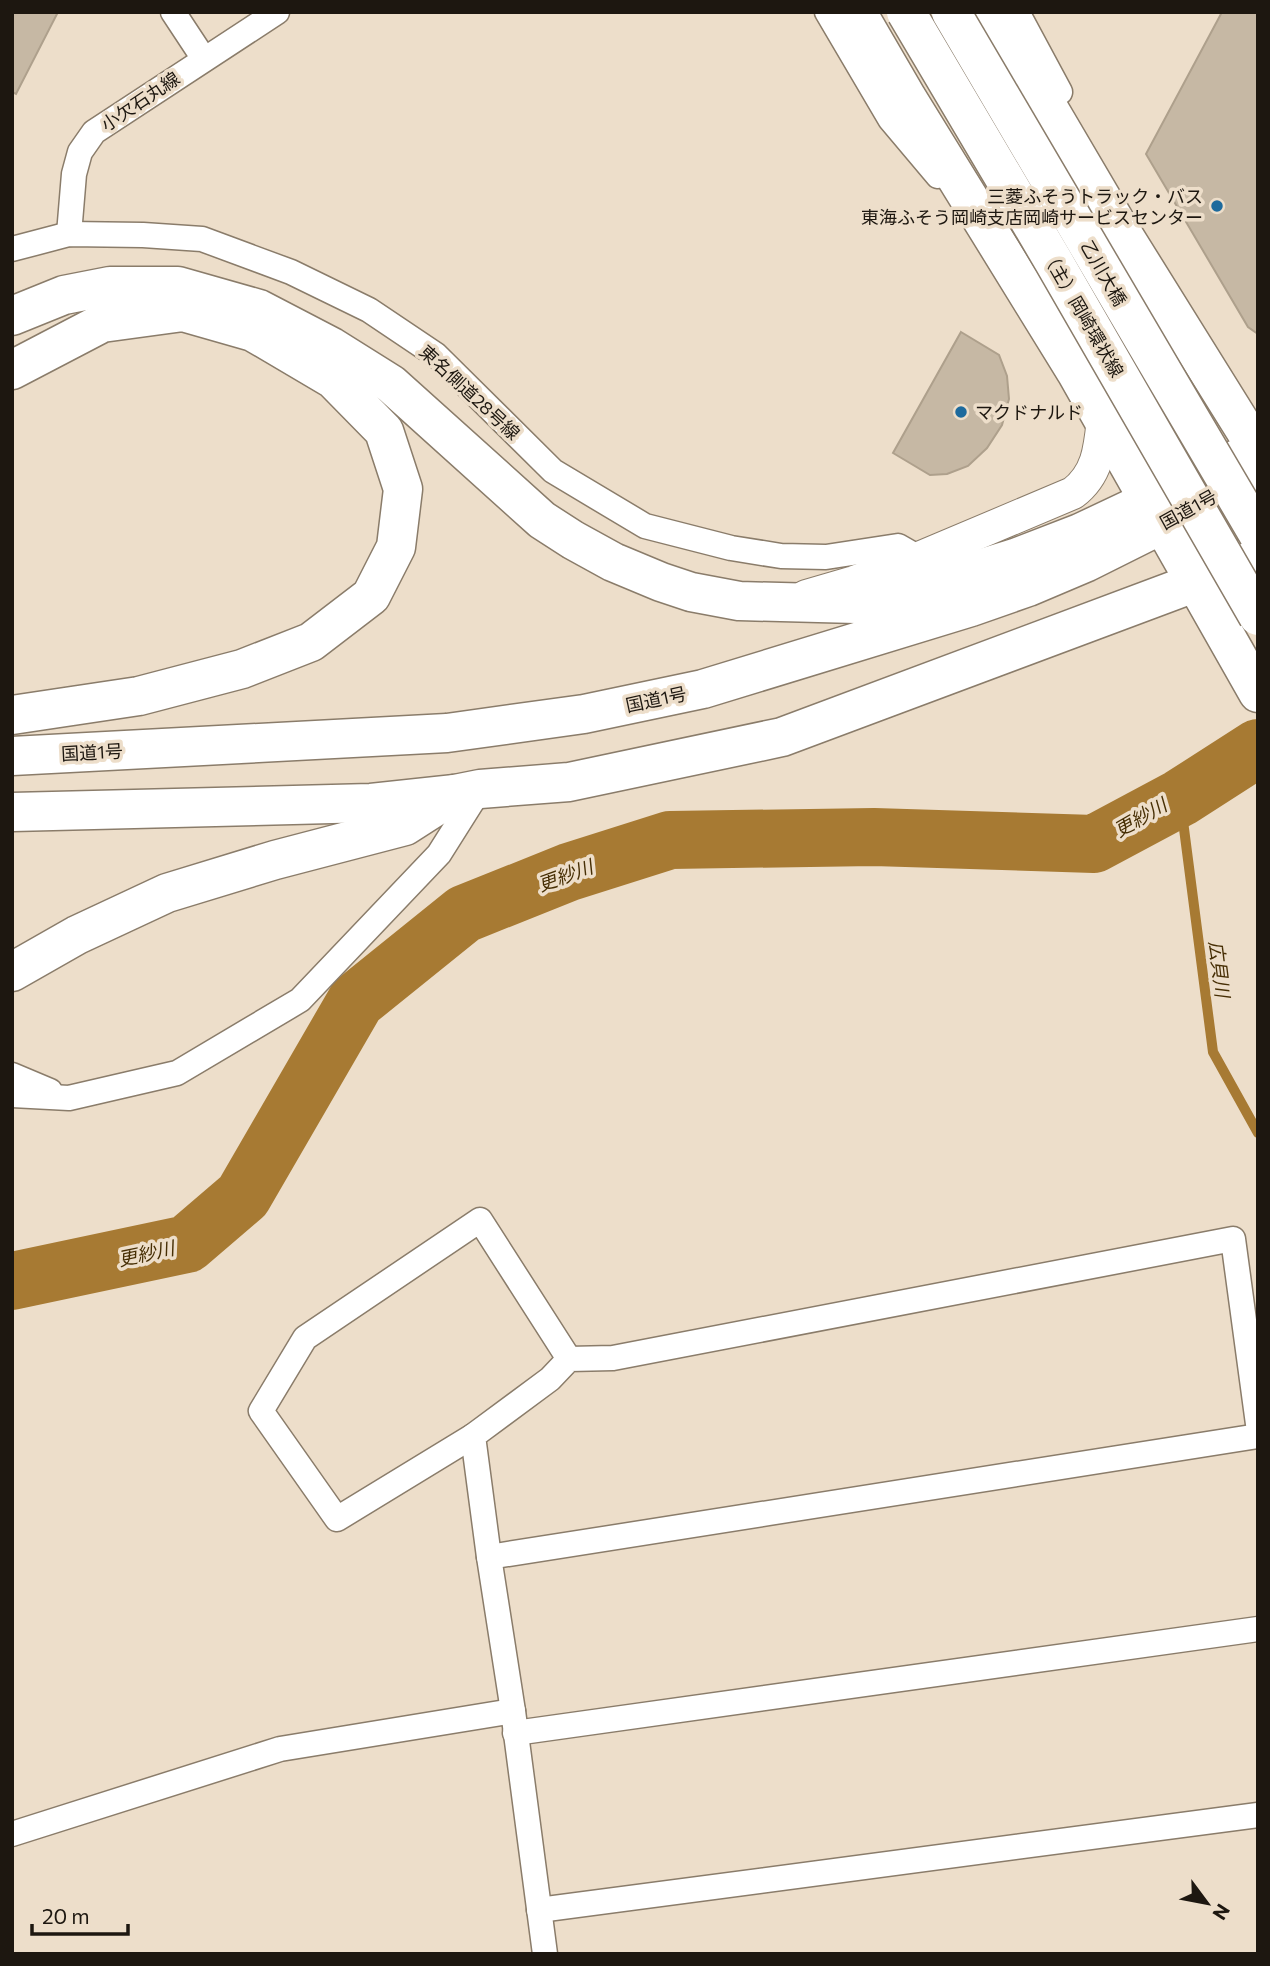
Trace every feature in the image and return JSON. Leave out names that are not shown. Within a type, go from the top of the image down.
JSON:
[{"type":"main road","points":[[857,12],[906,98],[1103,419],[1258,693]]},
{"type":"main road","name":"（主）岡崎環状線","points":[[906,12],[1258,616]]},
{"type":"main road","name":"乙川大橋","points":[[951,12],[1258,534]]},
{"type":"main road","points":[[12,316],[64,295],[110,286],[178,286],[259,309],[332,347],[391,384],[542,520],[613,562],[691,592],[739,601],[856,604],[896,595],[1015,558],[1067,538],[1156,512],[1257,455],[1116,223],[1005,21]]},
{"type":"main road","points":[[12,370],[102,323],[183,312],[253,332],[333,379],[384,431],[403,489],[396,547],[371,596],[311,642],[242,670],[139,696],[12,715]]},
{"type":"main road","name":"国道1号","points":[[12,756],[447,733],[584,714],[703,689],[971,607],[1087,562],[1156,512]]},
{"type":"main road","points":[[12,812],[371,803],[569,782],[782,737],[1194,583],[1258,552]]},
{"type":"main road","points":[[12,972],[77,935],[167,893],[275,860],[405,826],[468,792]]},
{"type":"street","points":[[173,12],[204,59]]},
{"type":"street","name":"小欠石丸線","points":[[69,234],[77,163],[80,152],[94,132],[277,12]]},
{"type":"street","points":[[827,12],[890,119],[1006,257]]},
{"type":"street","name":"東名側道28号線","points":[[12,249],[69,234],[202,239],[292,272],[369,310],[436,355],[553,471],[645,526],[731,548],[781,556],[826,557],[898,546],[919,558]]},
{"type":"street","points":[[780,603],[854,582],[919,558],[1057,500],[1084,484],[1097,461],[1103,419]]},
{"type":"street","points":[[12,1095],[69,1098],[177,1073],[300,1000],[439,854],[468,792]]},
{"type":"street","points":[[12,1075],[69,1098]]},
{"type":"street","points":[[569,1359],[480,1220],[306,1338],[261,1411],[337,1519],[473,1436],[550,1379],[569,1359],[613,1358],[1233,1239],[1258,1424]]},
{"type":"street","points":[[473,1436],[545,1954]]},
{"type":"street","points":[[489,1557],[1258,1436]]},
{"type":"street","points":[[12,1834],[280,1749],[1258,1629]]},
{"type":"street","points":[[539,1910],[1258,1815]]},
{"type":"building","points":[[12,12],[58,12],[16,94],[12,92]]},
{"type":"building","name":"三菱ふそうトラック・バス 東海ふそう岡崎支店岡崎サービスセンター","points":[[1222,12],[1258,12],[1258,334],[1248,327],[1146,154]]},
{"type":"building","name":"マクドナルド","points":[[961,332],[999,355],[1007,376],[1009,399],[1002,425],[987,448],[968,466],[947,474],[930,475],[893,453]]},
{"type":"waterway","name":"更紗川","points":[[12,1281],[187,1244],[243,1196],[356,1001],[464,914],[569,872],[670,840],[874,837],[1094,844],[1180,798],[1258,748]]},
{"type":"waterway","name":"広貝川","points":[[1180,798],[1213,1052],[1258,1133]]},
{"type":"place","name":"三菱ふそうトラック・バス 東海ふそう岡崎支店岡崎サービスセンター","points":[[1217,206]]},
{"type":"place","name":"マクドナルド","points":[[961,412]]}]
